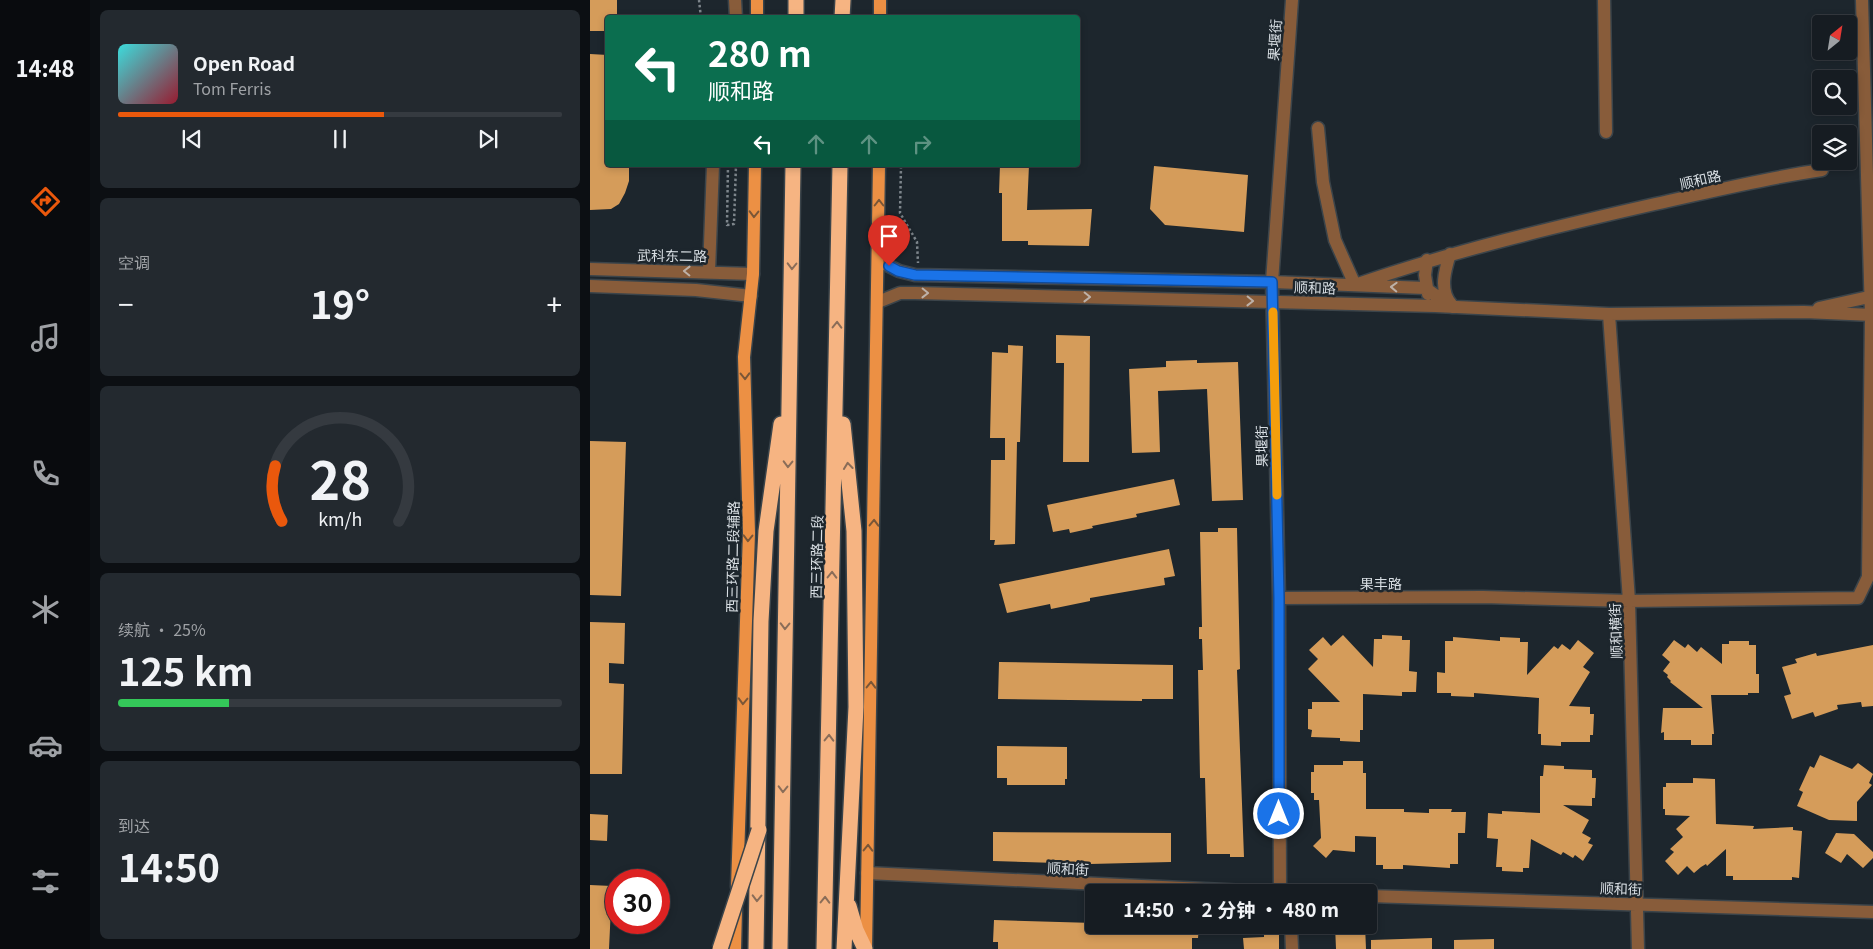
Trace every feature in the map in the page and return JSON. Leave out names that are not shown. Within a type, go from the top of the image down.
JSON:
[{"type":"highway","points":[[796,0],[796,15]]},
{"type":"highway","points":[[842,0],[842,15]]},
{"type":"highway","points":[[780,949],[793,167]]},
{"type":"highway","name":"西三环路二段","points":[[824,949],[840,167]]},
{"type":"highway","points":[[756,949],[761,621],[766,532],[790,355]]},
{"type":"highway","points":[[837,356],[854,531],[856,706],[845,893],[844,949]]},
{"type":"highway","points":[[720,949],[759,830]]},
{"type":"highway","points":[[845,893],[856,930],[866,949]]},
{"type":"main road","points":[[757,15],[758,0]]},
{"type":"main road","points":[[880,0],[880,15]]},
{"type":"main road","name":"西三环路二段辅路","points":[[735,949],[749,533],[744,357],[753,274],[755,167]]},
{"type":"main road","points":[[866,949],[879,261],[879,167]]},
{"type":"street","points":[[735,0],[736,15]]},
{"type":"street","name":"果堰街","points":[[1280,884],[1279,598],[1272,282],[1292,0]]},
{"type":"street","points":[[1604,0],[1606,132]]},
{"type":"street","points":[[1629,601],[1858,598],[1868,577],[1872,296],[1862,0]]},
{"type":"street","points":[[1318,128],[1323,182],[1335,240],[1355,285]]},
{"type":"street","points":[[709,271],[712,167]]},
{"type":"street","name":"顺和路","points":[[1355,285],[1427,260],[1619,212],[1786,175],[1822,170]]},
{"type":"street","points":[[1450,254],[1446,269],[1445,297],[1454,308]]},
{"type":"street","points":[[1427,260],[1425,288],[1435,306]]},
{"type":"street","name":"顺和路","points":[[879,261],[898,271],[915,275],[1272,282],[1425,288]]},
{"type":"street","name":"武科东二路","points":[[590,269],[709,271],[753,274]]},
{"type":"street","points":[[590,286],[696,290],[751,296]]},
{"type":"street","points":[[1425,288],[1454,308]]},
{"type":"street","name":"顺和路","points":[[878,302],[900,293],[1273,301],[1609,314],[1804,312],[1872,315]]},
{"type":"street","name":"顺和路","points":[[1804,312],[1872,296]]},
{"type":"street","name":"顺和横街","points":[[1609,314],[1629,601],[1638,949]]},
{"type":"street","name":"果丰路","points":[[1279,598],[1483,597],[1629,601]]},
{"type":"street","name":"顺和街","points":[[867,873],[1099,884]]},
{"type":"street","name":"顺和街","points":[[1377,896],[1873,912]]},
{"type":"street","points":[[1291,934],[1292,949]]},
{"type":"path","points":[[699,0],[701,15]]},
{"type":"path","points":[[728,167],[727,225],[734,224],[736,167]]},
{"type":"path","points":[[901,167],[900,213],[917,242],[918,263]]},
{"type":"building","points":[[590,0],[617,0],[617,15],[605,15],[605,31],[590,31]]},
{"type":"building","points":[[590,54],[605,55],[605,167],[629,167],[629,181],[619,204],[611,209],[590,210]]},
{"type":"building","points":[[1154,166],[1248,175],[1244,232],[1165,225],[1150,209]]},
{"type":"building","points":[[1000,167],[1029,167],[1027,210],[1092,209],[1089,246],[1028,245],[1028,241],[1002,241],[1002,193],[999,193]]},
{"type":"building","points":[[1056,335],[1090,336],[1089,462],[1063,462],[1064,363],[1056,363]]},
{"type":"building","points":[[1008,345],[1023,346],[1020,442],[1017,442],[1015,544],[994,545],[995,540],[990,540],[991,460],[1005,460],[1005,438],[990,438],[992,352],[1008,353]]},
{"type":"building","points":[[1197,360],[1197,363],[1238,362],[1243,500],[1212,501],[1207,389],[1158,391],[1160,452],[1132,453],[1129,369],[1166,367],[1166,361]]},
{"type":"building","points":[[590,441],[626,442],[621,596],[590,595]]},
{"type":"building","points":[[1174,479],[1180,505],[1136,514],[1137,517],[1092,526],[1093,528],[1070,533],[1069,529],[1053,532],[1047,505]]},
{"type":"building","points":[[1218,528],[1237,528],[1240,669],[1237,670],[1244,857],[1230,857],[1230,854],[1207,854],[1205,778],[1200,778],[1198,670],[1203,670],[1202,639],[1199,639],[1199,627],[1202,627],[1200,532],[1218,532]]},
{"type":"building","points":[[1169,549],[1175,576],[1164,578],[1165,585],[1090,598],[1090,601],[1051,609],[1050,604],[1007,613],[999,584]]},
{"type":"building","points":[[590,622],[625,623],[624,664],[609,663],[609,683],[624,684],[622,774],[590,774]]},
{"type":"building","points":[[1343,635],[1373,667],[1374,639],[1382,639],[1382,635],[1402,636],[1402,640],[1410,640],[1409,671],[1417,672],[1416,692],[1402,692],[1402,696],[1363,694],[1363,730],[1360,730],[1360,742],[1340,741],[1340,738],[1311,737],[1312,730],[1308,729],[1308,709],[1312,709],[1312,702],[1340,702],[1308,669],[1318,659],[1309,650],[1323,637],[1331,646]]},
{"type":"building","points":[[1453,637],[1500,641],[1500,637],[1520,638],[1520,642],[1528,642],[1527,675],[1554,646],[1558,649],[1562,644],[1570,650],[1578,640],[1594,653],[1583,667],[1590,672],[1569,706],[1590,707],[1590,714],[1594,714],[1593,735],[1590,735],[1590,742],[1561,742],[1561,746],[1541,745],[1541,734],[1538,734],[1539,698],[1474,693],[1474,697],[1451,696],[1451,693],[1437,693],[1437,672],[1445,673],[1445,641],[1453,641]]},
{"type":"building","points":[[1674,640],[1685,648],[1688,644],[1697,652],[1701,647],[1722,664],[1722,644],[1729,644],[1729,641],[1749,641],[1749,645],[1756,645],[1756,674],[1759,674],[1759,693],[1748,693],[1748,695],[1711,695],[1714,734],[1712,734],[1712,745],[1691,745],[1691,740],[1664,740],[1664,732],[1661,733],[1663,708],[1703,708],[1670,682],[1667,677],[1668,675],[1663,671],[1670,662],[1662,655]]},
{"type":"building","points":[[1873,645],[1873,706],[1862,707],[1861,702],[1837,705],[1838,709],[1815,717],[1813,712],[1792,719],[1784,696],[1791,694],[1782,667],[1797,663],[1795,659],[1816,653],[1817,656]]},
{"type":"building","points":[[999,662],[1173,665],[1173,699],[1142,699],[1142,701],[998,699]]},
{"type":"building","points":[[997,746],[1067,747],[1067,779],[1065,779],[1065,785],[1007,785],[1007,778],[997,778]]},
{"type":"building","points":[[1820,755],[1852,769],[1858,763],[1873,774],[1869,783],[1872,785],[1857,802],[1857,821],[1829,820],[1797,806],[1803,792],[1799,790],[1810,766],[1814,768]]},
{"type":"building","points":[[1343,761],[1363,761],[1363,773],[1366,773],[1366,809],[1404,809],[1404,812],[1429,813],[1429,809],[1452,809],[1451,812],[1466,812],[1465,833],[1458,833],[1458,864],[1450,864],[1450,868],[1403,865],[1403,869],[1383,869],[1383,865],[1376,865],[1376,837],[1355,836],[1355,852],[1333,850],[1326,858],[1313,846],[1321,838],[1319,800],[1314,800],[1314,793],[1311,793],[1311,772],[1314,772],[1314,765],[1343,765]]},
{"type":"building","points":[[1544,765],[1564,766],[1564,769],[1592,770],[1592,778],[1596,778],[1595,798],[1592,798],[1592,806],[1563,805],[1589,820],[1582,833],[1591,838],[1588,843],[1593,845],[1583,861],[1575,855],[1573,858],[1563,852],[1561,855],[1531,839],[1529,868],[1523,868],[1523,872],[1502,871],[1502,867],[1496,867],[1498,839],[1487,838],[1488,813],[1502,814],[1502,811],[1540,813],[1540,776],[1543,776]]},
{"type":"building","points":[[1693,778],[1715,779],[1716,824],[1754,826],[1753,829],[1793,827],[1793,830],[1802,831],[1799,878],[1792,877],[1792,880],[1733,880],[1733,876],[1726,876],[1726,849],[1707,866],[1706,864],[1694,873],[1687,866],[1678,875],[1665,861],[1674,852],[1670,849],[1683,837],[1676,829],[1690,816],[1665,815],[1665,809],[1663,809],[1663,787],[1666,787],[1666,783],[1693,783]]},
{"type":"building","points":[[590,814],[608,815],[607,841],[590,840]]},
{"type":"building","points":[[993,832],[1171,833],[1171,862],[1090,864],[993,861]]},
{"type":"building","points":[[1836,833],[1854,834],[1873,852],[1873,858],[1863,868],[1847,854],[1841,863],[1825,853]]},
{"type":"building","points":[[590,885],[605,886],[605,934],[610,934],[609,949],[590,949]]},
{"type":"building","points":[[994,920],[1085,923],[1085,934],[1198,934],[1198,938],[1192,938],[1192,949],[998,949],[998,942],[993,942]]},
{"type":"building","points":[[1264,934],[1279,934],[1279,949],[1244,949],[1243,938],[1264,937]]},
{"type":"building","points":[[1335,934],[1365,934],[1366,949],[1336,949]]},
{"type":"building","points":[[1432,938],[1432,949],[1371,949],[1371,940]]},
{"type":"building","points":[[1494,939],[1494,949],[1454,949],[1454,940]]},
{"type":"slow traffic","points":[[1273,312],[1277,495]]},
{"type":"route","points":[[889,266],[898,271],[915,275],[1272,282],[1279,598],[1279,814]]}]
